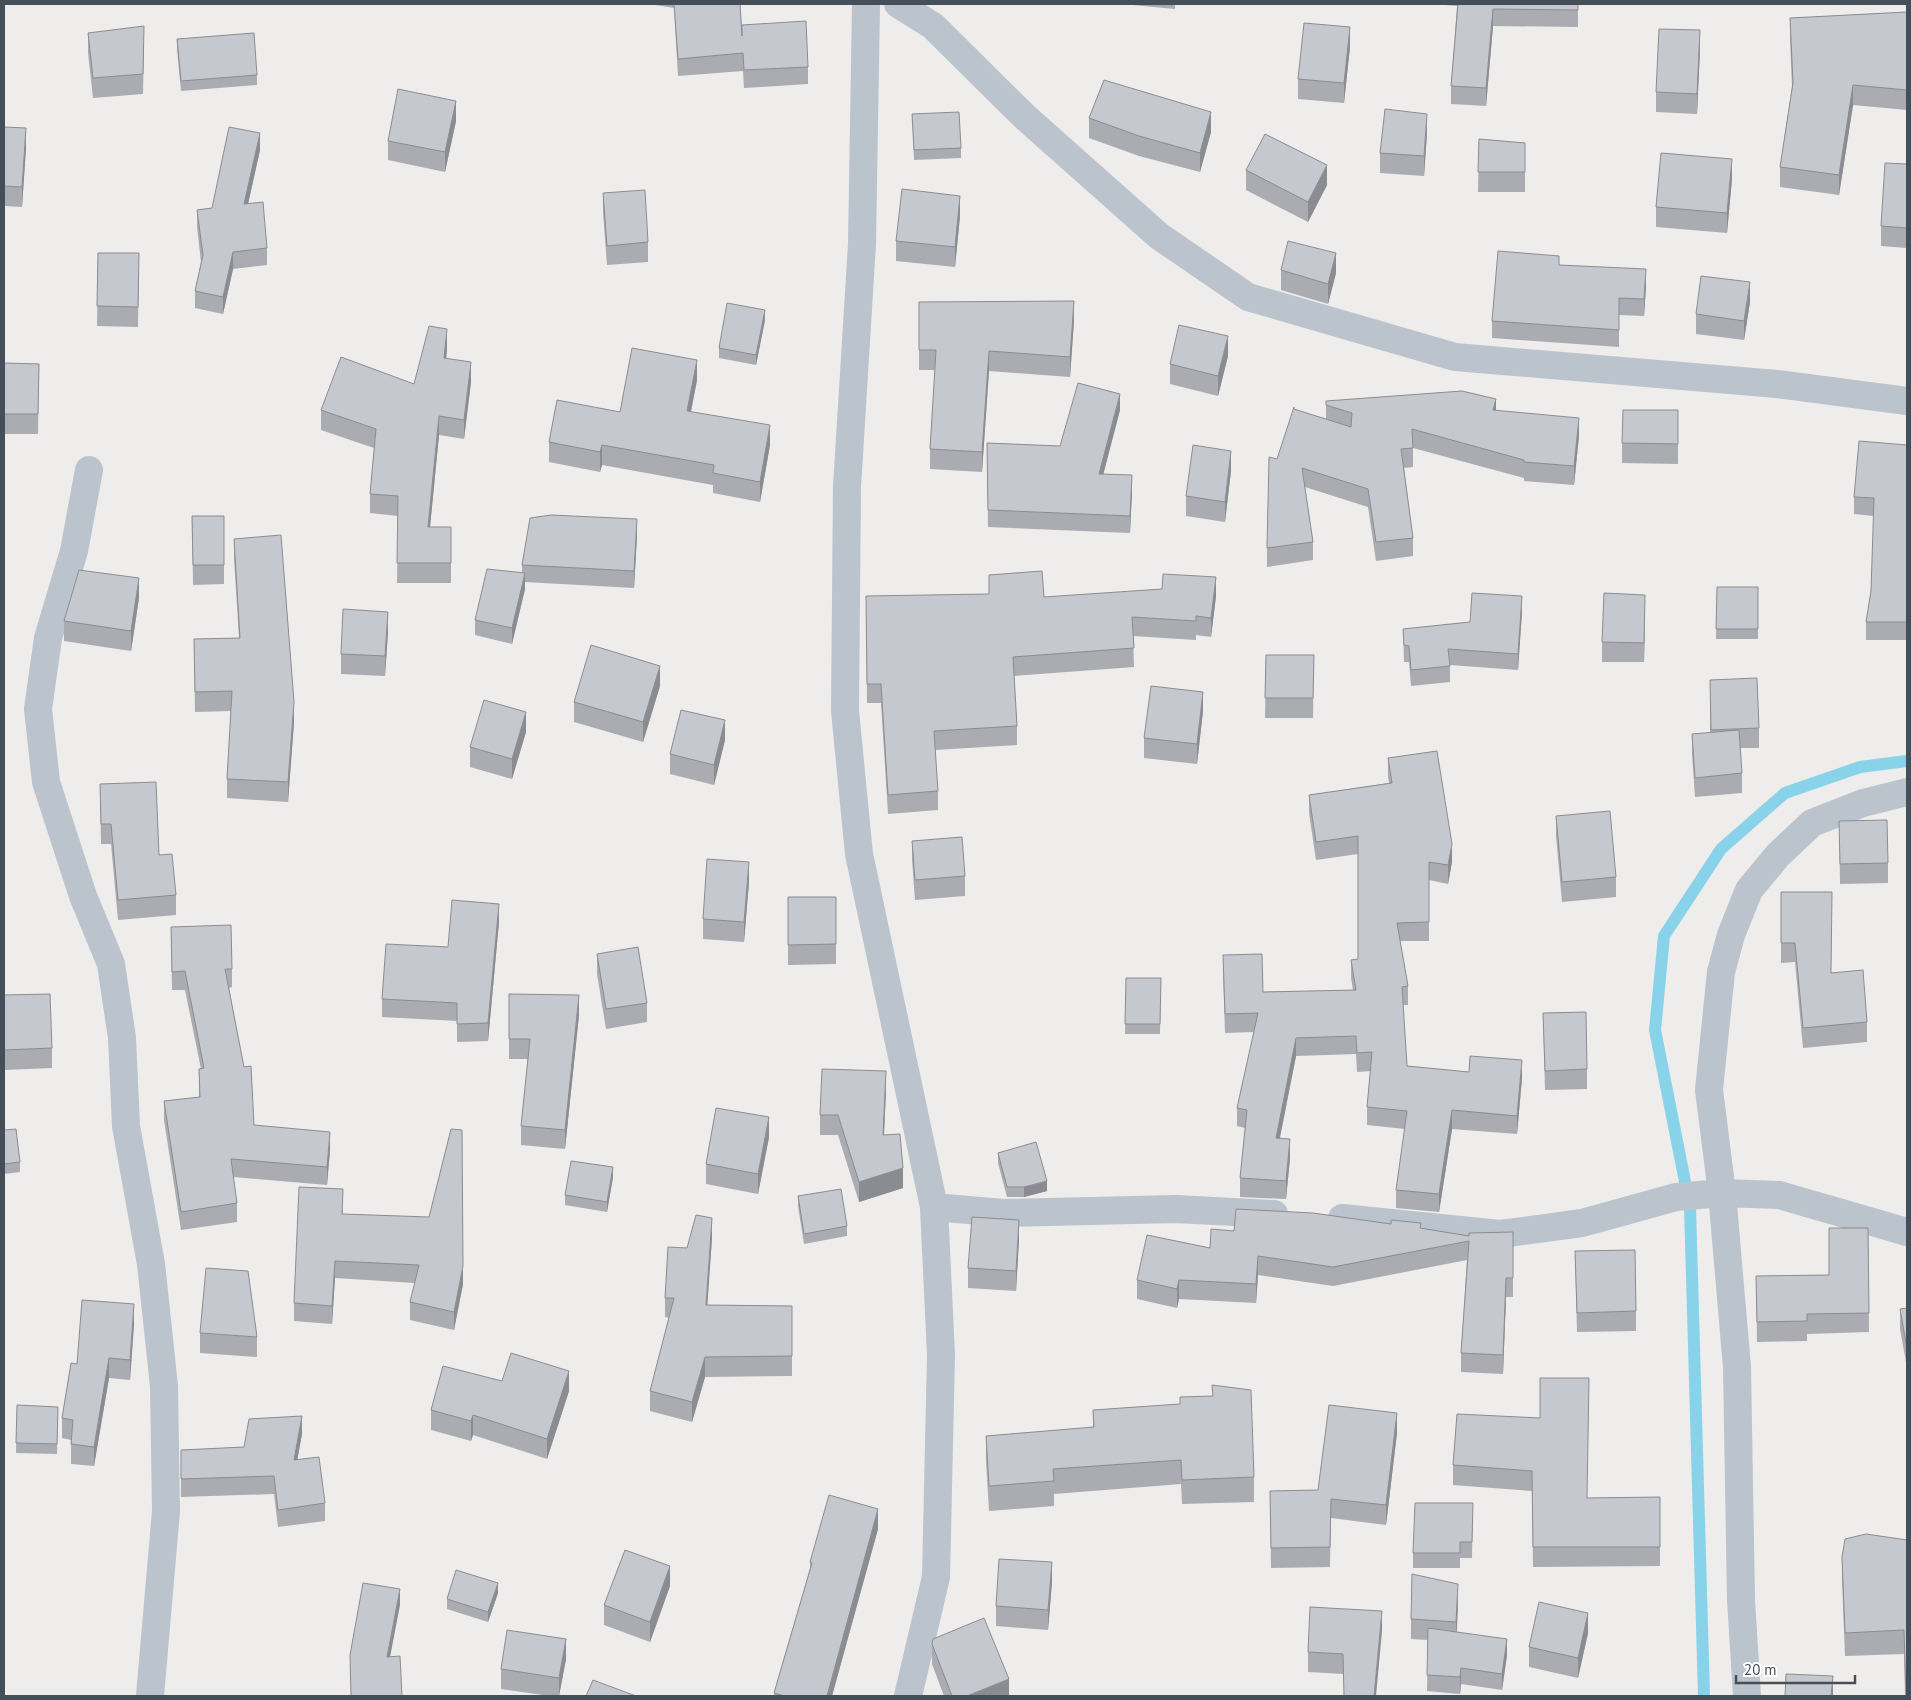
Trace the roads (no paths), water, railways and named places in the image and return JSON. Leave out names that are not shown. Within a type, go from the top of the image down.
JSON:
[{"type":"street","points":[[866,4],[862,244],[846,487],[845,711],[859,854],[934,1207],[942,1355],[936,1577],[908,1696]]},
{"type":"street","points":[[898,4],[933,26],[1025,117],[1159,236],[1248,297],[1455,357],[1777,384],[1907,401]]},
{"type":"street","points":[[89,470],[74,551],[48,638],[38,709],[46,782],[83,896],[112,964],[122,1038],[126,1126],[151,1264],[164,1386],[166,1511],[150,1696]]},
{"type":"street","points":[[1747,1696],[1741,1600],[1736,1367],[1700,1195],[1721,972],[1731,934],[1749,890],[1778,855],[1812,823],[1863,803],[1907,792]]},
{"type":"street","points":[[934,1207],[1002,1213],[1176,1209],[1304,1215],[1500,1234],[1582,1223],[1700,1195],[1779,1195],[1907,1232]]},
{"type":"waterway","points":[[1704,1696],[1690,1207],[1655,1030],[1664,936],[1721,849],[1785,793],[1860,767],[1907,761]]}]
